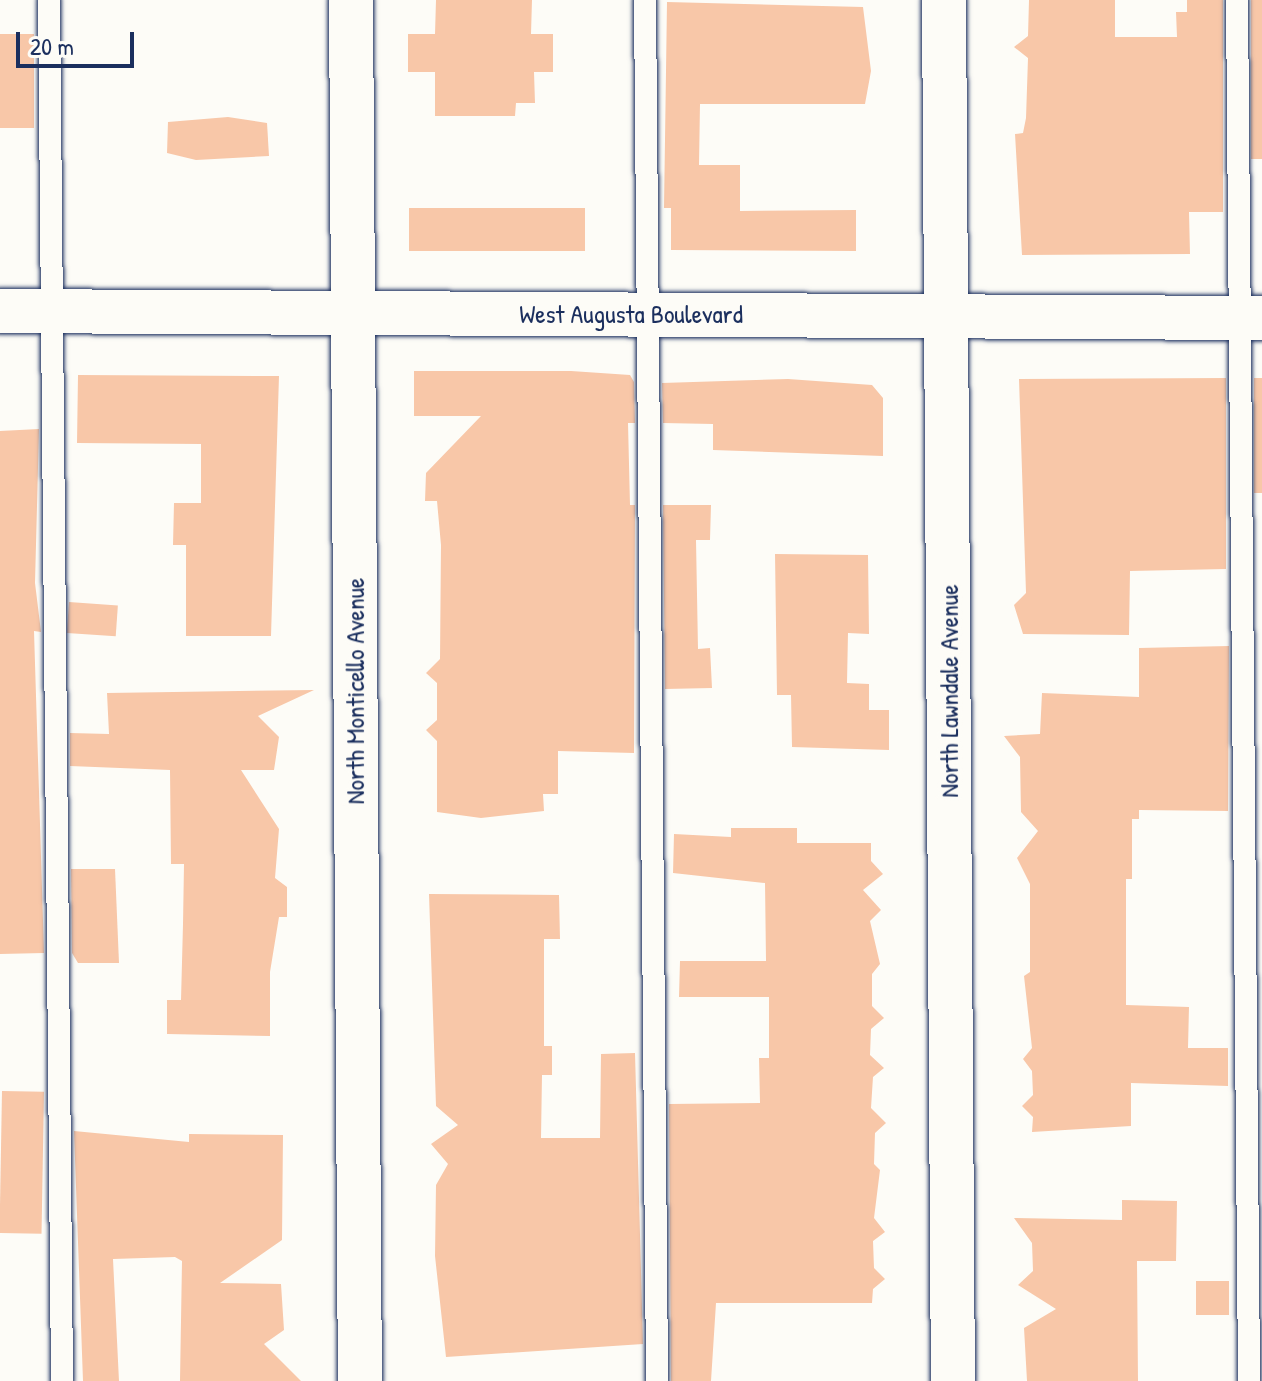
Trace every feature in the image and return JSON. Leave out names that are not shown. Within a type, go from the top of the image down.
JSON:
[{"type":"street","name":"North Monticello Avenue","points":[[351,0],[360,1381]]},
{"type":"street","name":"North Lawndale Avenue","points":[[944,0],[953,1381]]},
{"type":"street","name":"West Augusta Boulevard","points":[[0,311],[1250,318]]},
{"type":"lane","points":[[49,0],[49,311],[62,1381]]},
{"type":"lane","points":[[645,0],[657,1381]]},
{"type":"lane","points":[[1237,0],[1250,318],[1249,1381]]},
{"type":"building","points":[[436,0],[532,0],[531,34],[553,34],[553,72],[534,72],[535,103],[516,103],[515,116],[435,116],[435,72],[408,72],[408,34],[435,34]]},
{"type":"building","points":[[1029,0],[1115,0],[1115,37],[1177,37],[1176,12],[1187,12],[1187,0],[1223,0],[1223,212],[1189,212],[1190,254],[1022,255],[1015,134],[1023,133],[1026,118],[1028,58],[1014,47],[1028,36]]},
{"type":"building","points":[[1251,0],[1262,0],[1262,159],[1251,159]]},
{"type":"building","points":[[667,2],[863,7],[871,71],[865,104],[700,104],[699,165],[740,165],[740,211],[856,210],[856,251],[671,250],[671,208],[664,208]]},
{"type":"building","points":[[0,34],[34,34],[34,128],[0,128]]},
{"type":"building","points":[[228,117],[267,123],[269,156],[196,160],[167,153],[168,122]]},
{"type":"building","points":[[409,208],[585,208],[585,251],[409,251]]},
{"type":"building","points":[[414,371],[571,371],[630,375],[634,382],[635,423],[628,423],[630,505],[635,505],[634,753],[558,751],[558,794],[543,794],[544,811],[481,818],[437,812],[437,741],[426,730],[437,720],[437,683],[426,673],[440,659],[441,545],[437,501],[425,501],[426,473],[481,416],[414,416]]},
{"type":"building","points":[[78,375],[279,376],[271,636],[186,636],[186,545],[173,545],[174,503],[201,503],[201,444],[77,443]]},
{"type":"building","points":[[1226,378],[1226,569],[1130,571],[1129,635],[1023,634],[1014,605],[1026,593],[1019,379]]},
{"type":"building","points":[[1254,378],[1262,378],[1262,493],[1254,493]]},
{"type":"building","points":[[788,379],[872,385],[883,398],[883,456],[713,450],[713,424],[663,423],[662,383]]},
{"type":"building","points":[[39,429],[35,583],[41,632],[34,631],[44,953],[0,954],[0,431]]},
{"type":"building","points":[[663,505],[711,505],[710,540],[696,540],[698,649],[710,648],[712,688],[665,689]]},
{"type":"building","points":[[775,554],[868,555],[869,634],[848,633],[847,683],[869,684],[869,710],[889,710],[889,750],[792,747],[791,695],[777,695]]},
{"type":"building","points":[[69,602],[118,605],[116,636],[67,633]]},
{"type":"building","points":[[1229,646],[1228,811],[1139,810],[1139,819],[1132,819],[1132,879],[1126,879],[1126,1005],[1189,1007],[1188,1048],[1228,1048],[1228,1086],[1131,1083],[1131,1126],[1032,1132],[1033,1117],[1022,1106],[1033,1095],[1032,1071],[1023,1059],[1032,1048],[1024,976],[1030,972],[1030,884],[1017,858],[1038,831],[1021,812],[1020,757],[1004,736],[1040,734],[1042,693],[1139,697],[1139,648]]},
{"type":"building","points":[[314,690],[258,716],[279,737],[274,770],[241,770],[279,829],[275,878],[287,887],[287,917],[279,917],[270,972],[270,1036],[167,1034],[167,1000],[181,1000],[184,864],[171,864],[170,770],[70,766],[70,733],[109,734],[107,693]]},
{"type":"building","points":[[731,828],[797,828],[797,843],[871,843],[871,861],[883,874],[863,890],[881,910],[870,921],[880,964],[872,974],[872,1006],[884,1018],[871,1029],[870,1055],[884,1068],[873,1077],[871,1108],[886,1123],[875,1133],[874,1164],[880,1170],[874,1218],[885,1232],[873,1241],[874,1268],[885,1279],[873,1289],[872,1303],[716,1303],[711,1381],[671,1381],[669,1104],[760,1103],[759,1058],[769,1058],[769,997],[679,997],[680,961],[766,961],[765,883],[673,873],[674,834],[731,837]]},
{"type":"building","points":[[71,869],[115,869],[119,963],[78,963],[72,953]]},
{"type":"building","points":[[429,894],[559,895],[560,939],[544,939],[544,1046],[552,1046],[552,1075],[542,1075],[541,1138],[600,1138],[601,1054],[635,1053],[643,1344],[446,1357],[435,1256],[436,1185],[448,1164],[431,1144],[458,1125],[436,1106]]},
{"type":"building","points":[[2,1091],[44,1092],[42,1234],[0,1233]]},
{"type":"building","points":[[74,1131],[189,1142],[189,1134],[283,1135],[282,1240],[220,1283],[281,1284],[284,1330],[264,1344],[301,1381],[180,1381],[182,1261],[175,1257],[113,1259],[119,1381],[83,1381]]},
{"type":"building","points":[[1122,1200],[1177,1201],[1176,1261],[1137,1261],[1138,1381],[1027,1381],[1024,1328],[1056,1309],[1018,1285],[1033,1271],[1032,1243],[1014,1218],[1122,1220]]},
{"type":"building","points":[[1196,1281],[1229,1281],[1229,1315],[1196,1315]]}]
